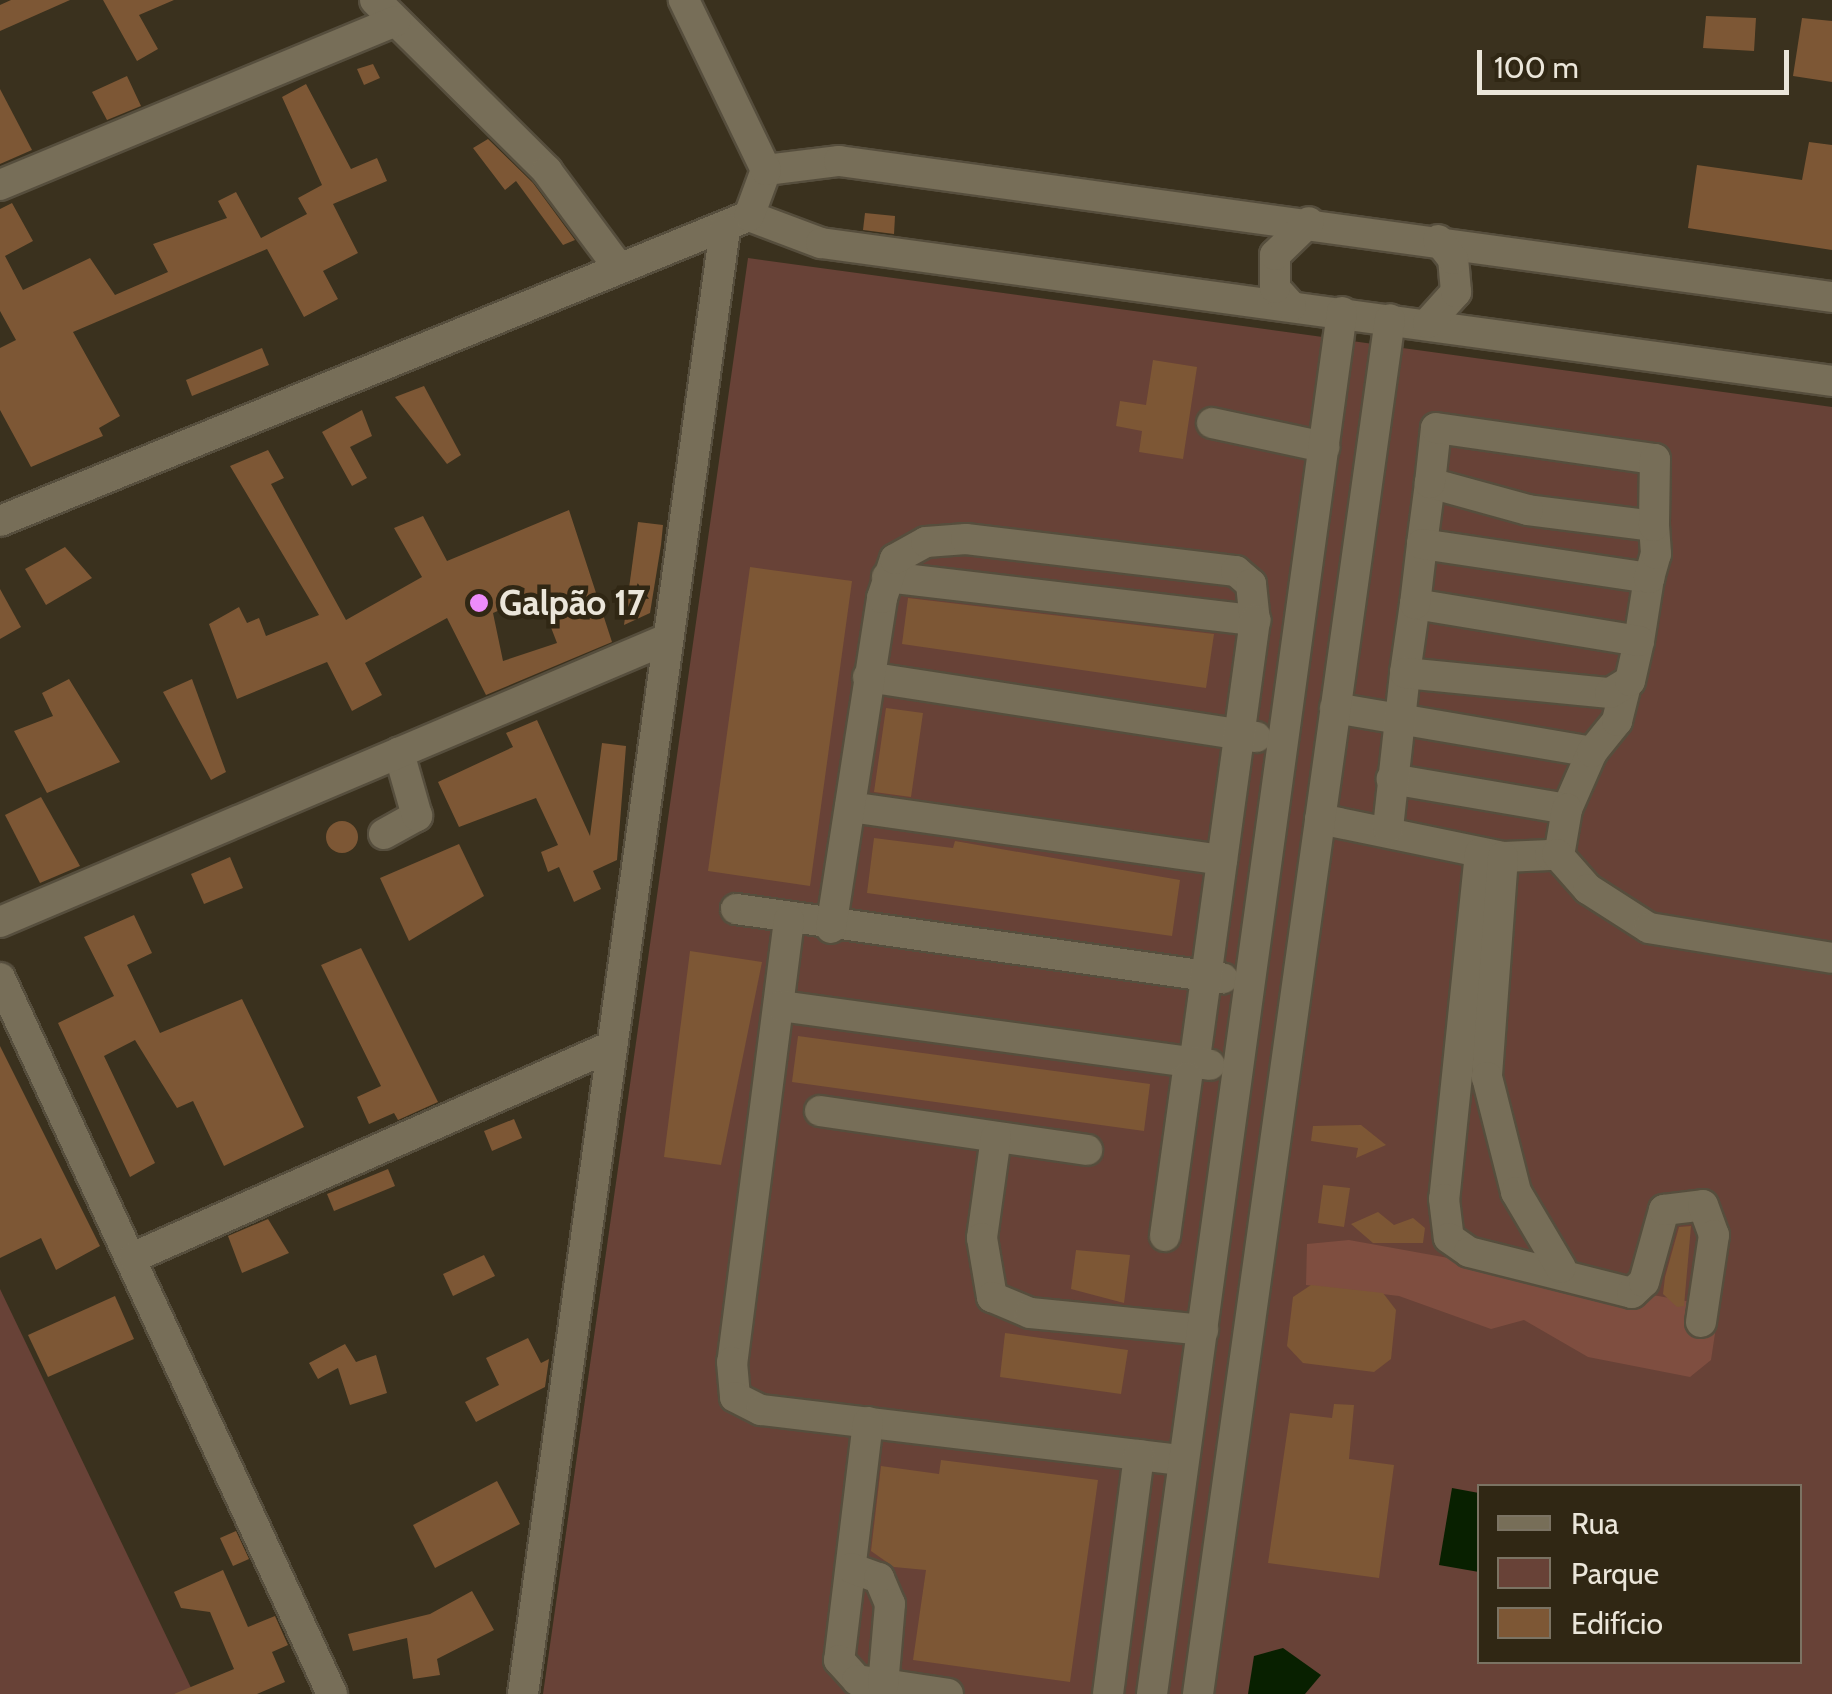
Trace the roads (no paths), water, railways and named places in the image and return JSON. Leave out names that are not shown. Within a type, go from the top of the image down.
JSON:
[{"type":"lane","points":[[684,0],[766,170]]},
{"type":"lane","points":[[0,184],[385,10],[546,172],[616,264]]},
{"type":"lane","points":[[766,170],[838,160],[1832,297]]},
{"type":"lane","points":[[523,1694],[667,639],[737,222],[766,170]]},
{"type":"lane","points":[[0,521],[616,264],[737,222],[820,243],[1832,381]]},
{"type":"lane","points":[[1291,306],[1275,288],[1275,255],[1309,222]]},
{"type":"lane","points":[[1428,323],[1456,292],[1453,260],[1438,240]]},
{"type":"lane","points":[[1152,1694],[1238,1068],[1278,741],[1342,312]]},
{"type":"lane","points":[[1198,1694],[1390,318]]},
{"type":"lane","points":[[1212,423],[1324,447]]},
{"type":"lane","points":[[1388,828],[1397,718],[1436,428],[1647,456],[1658,468],[1650,578],[1640,641],[1617,722],[1592,752],[1567,809],[1557,854]]},
{"type":"lane","points":[[1430,483],[1528,510],[1654,526]]},
{"type":"lane","points":[[831,928],[887,577],[911,549],[966,539],[1236,571],[1251,584],[1254,620],[1239,734],[1165,1236]]},
{"type":"lane","points":[[1422,544],[1650,578]]},
{"type":"lane","points":[[887,577],[1254,620]]},
{"type":"lane","points":[[1415,604],[1640,641]]},
{"type":"lane","points":[[0,922],[667,639]]},
{"type":"lane","points":[[1405,673],[1625,689]]},
{"type":"lane","points":[[868,678],[1278,741]]},
{"type":"lane","points":[[1335,708],[1592,752]]},
{"type":"lane","points":[[384,834],[417,816],[420,799],[398,753]]},
{"type":"lane","points":[[1392,779],[1567,809]]},
{"type":"lane","points":[[850,807],[1222,860]]},
{"type":"lane","points":[[1320,819],[1388,828],[1492,855],[1557,854],[1588,889],[1649,928],[1832,958]]},
{"type":"lane","points":[[1492,855],[1474,1048],[1444,1199],[1449,1238],[1489,1258],[1561,1268],[1632,1293],[1644,1282],[1664,1210],[1703,1205],[1714,1235],[1701,1322]]},
{"type":"lane","points":[[736,909],[831,928],[1206,974],[1248,984]]},
{"type":"lane","points":[[789,920],[730,1389],[761,1410],[1183,1460]]},
{"type":"lane","points":[[0,978],[134,1256],[332,1694]]},
{"type":"lane","points":[[780,1006],[1191,1071],[1238,1068]]},
{"type":"lane","points":[[134,1256],[612,1046]]},
{"type":"lane","points":[[1474,1048],[1516,1192],[1561,1268]]},
{"type":"lane","points":[[820,1111],[1087,1150]]},
{"type":"lane","points":[[996,1137],[982,1238],[992,1297],[1030,1313],[1203,1330]]},
{"type":"lane","points":[[1176,1168],[1223,1175]]},
{"type":"lane","points":[[868,1422],[839,1660],[857,1680],[948,1694]]},
{"type":"lane","points":[[1108,1694],[1139,1455]]},
{"type":"lane","points":[[851,1568],[878,1578],[890,1604],[883,1684]]},
{"type":"place","name":"Galpão 17","points":[[479,603]]}]
